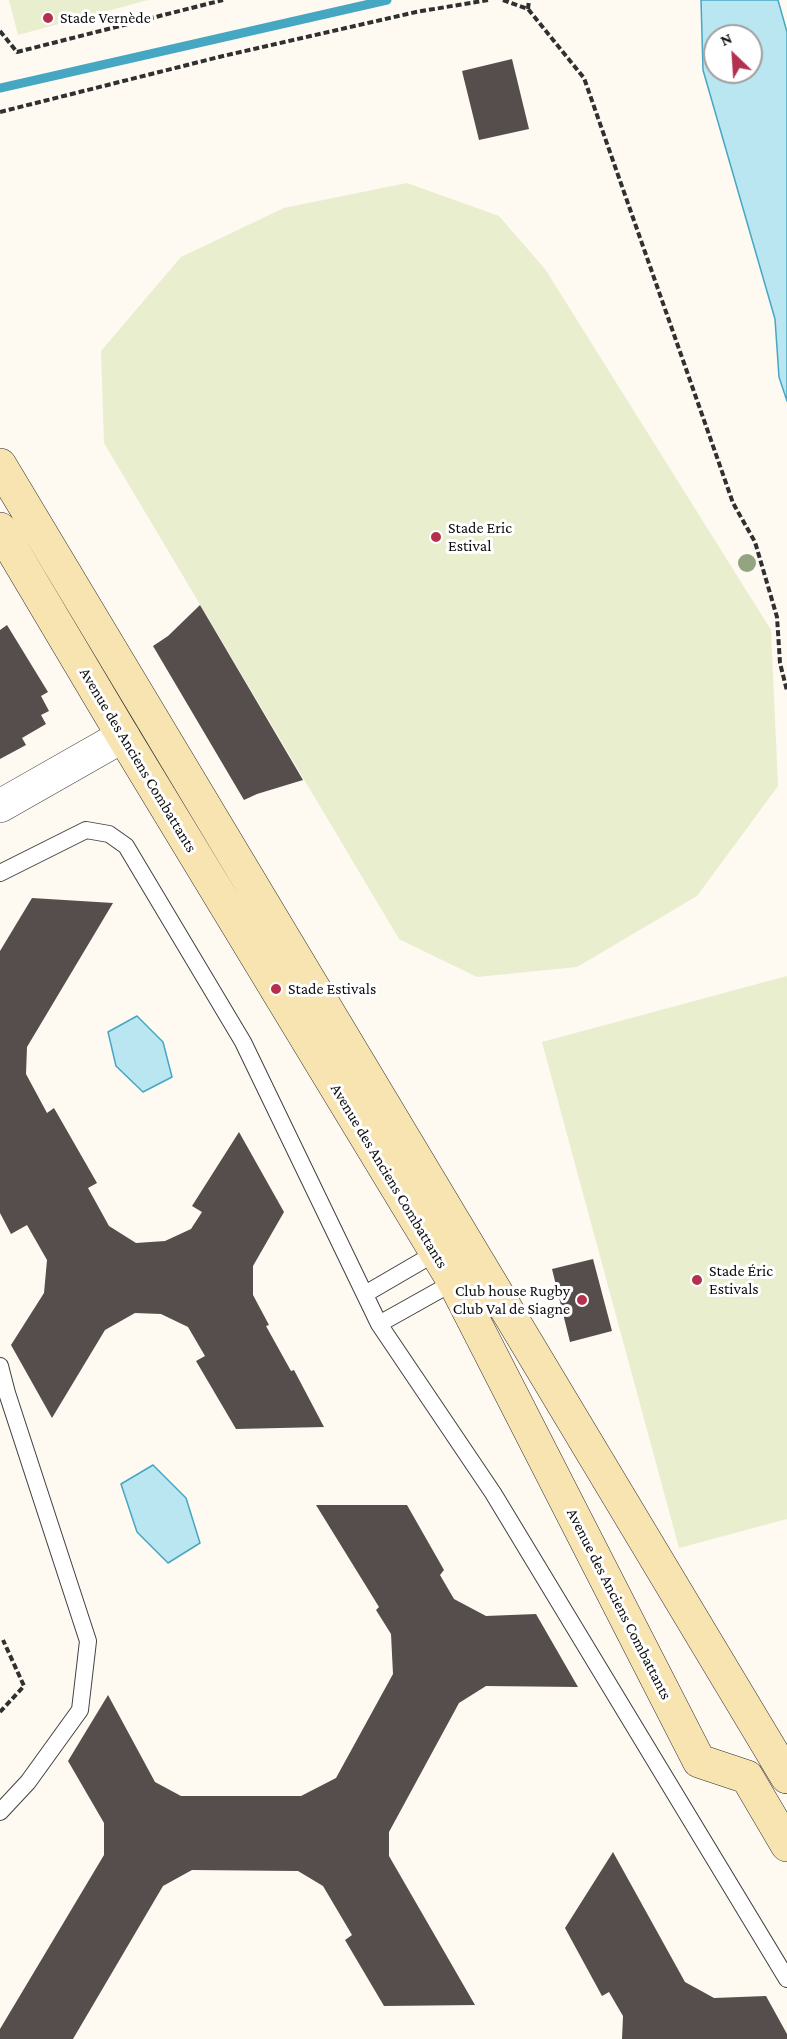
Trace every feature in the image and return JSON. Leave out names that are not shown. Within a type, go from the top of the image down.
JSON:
[{"type":"main road","name":"Avenue des Anciens Combattants","points":[[0,465],[450,1244],[454,1282],[699,1761],[747,1777],[787,1845]]},
{"type":"main road","name":"Avenue des Anciens Combattants","points":[[0,529],[123,736],[450,1244],[580,1435],[787,1778]]},
{"type":"street","points":[[0,806],[123,736]]},
{"type":"lane","points":[[0,873],[86,830],[109,834],[126,846],[243,1042],[380,1324],[493,1493],[787,1979]]},
{"type":"lane","points":[[364,1294],[450,1244]]},
{"type":"lane","points":[[380,1324],[454,1282]]},
{"type":"lane","points":[[0,1366],[7,1394],[88,1641],[80,1710],[28,1782],[0,1812]]},
{"type":"path","points":[[0,30],[17,52],[223,0]]},
{"type":"path","points":[[0,112],[223,56],[416,12],[488,0]]},
{"type":"path","points":[[503,0],[528,9],[584,78],[733,503],[755,542],[777,617],[780,663],[787,691]]},
{"type":"path","points":[[528,9],[529,0]]},
{"type":"path","points":[[0,1712],[24,1686],[3,1640]]},
{"type":"green space","name":"Stade Vernède","points":[[9,0],[148,0],[18,35]]},
{"type":"green space","name":"Stade Eric Estival","points":[[407,183],[499,216],[545,269],[771,630],[778,786],[697,896],[577,967],[477,977],[399,939],[104,443],[101,351],[181,257],[284,208]]},
{"type":"green space","name":"Stade Éric Estivals","points":[[787,976],[787,1519],[679,1548],[542,1042]]},
{"type":"water","points":[[701,0],[778,0],[787,32],[787,401],[779,377],[775,319],[707,84],[763,84],[763,24],[703,24],[703,70]]},
{"type":"water","points":[[137,1016],[163,1042],[172,1077],[143,1092],[116,1066],[108,1032]]},
{"type":"water","points":[[153,1465],[186,1498],[200,1543],[168,1563],[137,1532],[121,1484]]},
{"type":"building","points":[[512,59],[529,129],[479,140],[462,71]]},
{"type":"building","points":[[200,605],[303,780],[244,800],[153,646],[168,636]]},
{"type":"building","points":[[7,625],[48,692],[41,696],[49,711],[41,715],[46,724],[22,738],[26,745],[0,759],[0,630]]},
{"type":"building","points":[[32,898],[113,903],[27,1047],[26,1074],[47,1113],[54,1108],[97,1183],[88,1188],[109,1226],[136,1243],[165,1241],[191,1229],[202,1212],[192,1206],[239,1132],[284,1212],[253,1266],[253,1295],[269,1325],[266,1326],[291,1371],[294,1370],[324,1427],[236,1429],[196,1361],[205,1356],[188,1327],[161,1314],[135,1313],[105,1330],[52,1418],[11,1345],[44,1293],[47,1260],[27,1225],[11,1234],[0,1213],[0,951]]},
{"type":"building","name":"Club house Rugby Club Val de Siagne","points":[[593,1259],[612,1331],[570,1342],[552,1269]]},
{"type":"building","points":[[316,1505],[407,1505],[444,1570],[440,1575],[454,1599],[486,1616],[536,1614],[578,1687],[486,1686],[459,1703],[389,1832],[389,1856],[475,2005],[384,2006],[345,1940],[352,1935],[323,1886],[298,1871],[192,1870],[163,1886],[73,2039],[0,2039],[0,2029],[104,1855],[104,1823],[68,1761],[108,1695],[155,1782],[181,1796],[301,1796],[336,1778],[393,1674],[391,1634],[376,1610],[379,1607]]},
{"type":"building","points":[[613,1852],[685,1982],[714,1998],[766,1996],[787,2034],[787,2039],[622,2039],[623,2016],[609,1992],[602,1996],[565,1928]]},
{"type":"waterway","points":[[0,88],[387,0]]},
{"type":"place","name":"Stade Vernède","points":[[48,18]]},
{"type":"place","name":"Stade Eric Estival","points":[[436,537]]},
{"type":"place","name":"Stade Estivals","points":[[276,989]]},
{"type":"place","name":"Stade Éric Estivals","points":[[697,1280]]},
{"type":"place","name":"Club house Rugby Club Val de Siagne","points":[[582,1300]]}]
